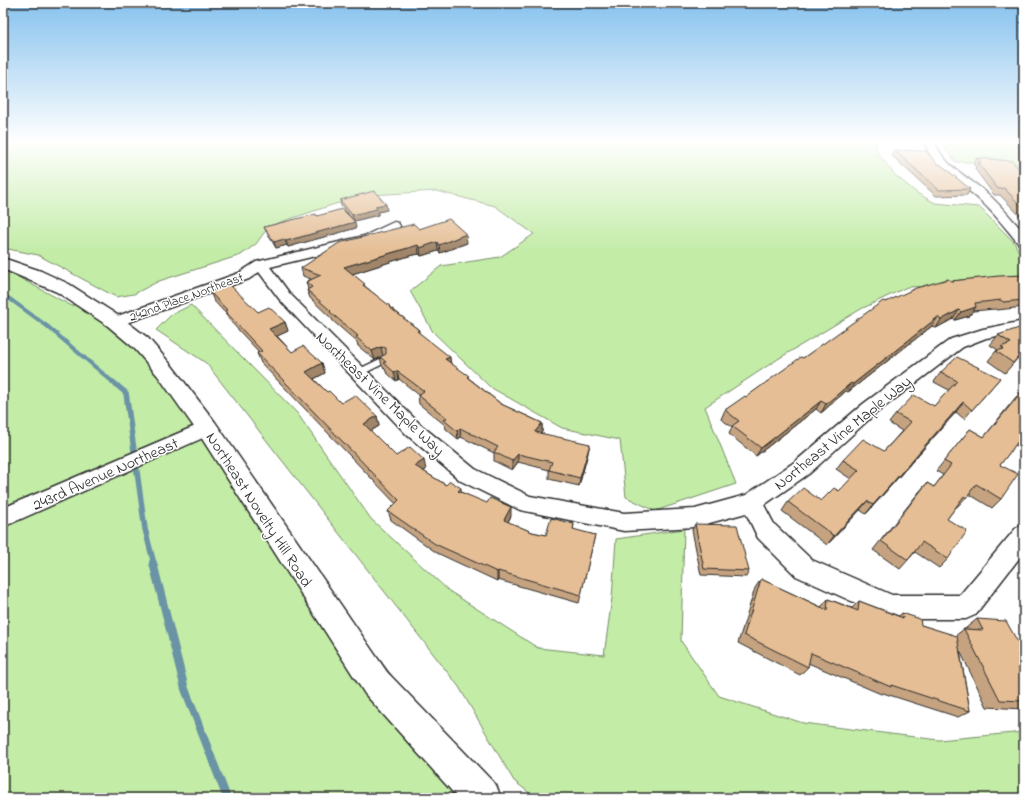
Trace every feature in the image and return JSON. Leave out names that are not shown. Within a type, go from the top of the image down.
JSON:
[{"type":"main road","name":"Northeast Novelty Hill Road","points":[[3,263],[35,275],[63,288],[115,322],[141,344],[207,428],[376,683],[483,798]]},
{"type":"street","points":[[959,177],[983,196],[1024,241]]},
{"type":"street","name":"242nd Place Northeast","points":[[115,322],[244,276],[261,264],[368,239],[394,226]]},
{"type":"street","name":"Northeast Vine Maple Way","points":[[261,264],[285,297],[358,373],[414,430],[468,475],[527,504],[624,522],[695,518],[752,502],[803,467],[869,410],[934,359],[957,343],[983,334],[1024,326]]},
{"type":"street","name":"243rd Avenue Northeast","points":[[3,518],[207,428]]},
{"type":"street","points":[[752,502],[766,531],[804,568],[891,607],[966,608],[1024,535]]},
{"type":"lane","points":[[358,373],[384,360]]},
{"type":"green space","points":[[3,177],[898,177],[917,193],[935,203],[979,207],[1014,242],[1024,261],[1024,283],[907,287],[861,309],[778,359],[705,407],[736,484],[655,511],[626,497],[620,440],[562,428],[490,387],[433,332],[410,291],[441,266],[500,257],[534,234],[495,206],[436,191],[372,195],[335,204],[269,226],[256,244],[241,255],[159,281],[134,294],[116,297],[38,255],[3,248]]},
{"type":"green space","points":[[3,269],[72,306],[83,300],[115,322],[207,428],[483,798],[3,798]]},
{"type":"green space","points":[[191,305],[297,413],[371,519],[449,591],[538,648],[604,655],[612,598],[616,539],[684,529],[681,641],[719,696],[803,723],[939,740],[1024,732],[1024,798],[536,798],[514,781],[459,687],[206,363],[156,330],[171,315]]},
{"type":"building","points":[[925,177],[956,177],[970,189],[939,190]]},
{"type":"building","points":[[989,177],[1024,177],[1024,209],[1004,188],[998,189]]},
{"type":"building","points":[[374,191],[386,204],[375,206],[377,209],[352,215],[340,200]]},
{"type":"building","points":[[342,209],[355,222],[286,241],[284,239],[274,242],[264,227],[316,214],[317,216]]},
{"type":"building","points":[[449,219],[466,234],[439,245],[437,242],[420,248],[418,245],[344,267],[365,284],[363,285],[390,306],[389,307],[419,330],[417,331],[450,357],[445,359],[469,376],[467,377],[501,404],[542,423],[535,432],[590,444],[580,478],[549,470],[552,462],[518,454],[512,461],[494,452],[498,447],[460,428],[457,431],[444,420],[447,418],[418,395],[424,391],[397,371],[394,372],[384,363],[386,362],[380,357],[386,354],[386,348],[381,347],[372,351],[356,337],[358,336],[307,290],[312,287],[306,282],[321,275],[301,268],[339,243],[414,224],[419,229]]},
{"type":"building","points":[[1024,275],[1024,300],[1003,302],[1001,300],[975,303],[976,307],[961,312],[959,310],[941,320],[938,317],[853,384],[851,383],[826,404],[821,401],[761,448],[732,426],[739,421],[725,410],[745,396],[746,397],[801,357],[803,358],[883,301],[886,302],[916,288],[948,279],[951,281]]},
{"type":"building","points":[[229,284],[258,312],[269,307],[285,322],[269,329],[292,352],[303,346],[322,363],[306,372],[327,392],[329,391],[341,403],[355,395],[377,416],[364,424],[396,456],[410,447],[424,460],[415,466],[446,485],[450,481],[461,488],[458,491],[487,503],[490,498],[511,507],[504,520],[532,532],[546,535],[551,518],[574,524],[573,529],[595,535],[581,595],[498,571],[497,572],[435,544],[388,511],[399,500],[257,353],[262,351],[225,311],[227,310],[210,292]]},
{"type":"building","points":[[1022,327],[1024,328],[1024,350],[1013,363],[996,351],[1004,349],[1001,347],[1011,343],[998,335]]},
{"type":"building","points":[[957,357],[1000,378],[972,410],[963,402],[873,505],[867,501],[834,536],[788,502],[803,488],[821,501],[834,488],[839,491],[859,470],[843,460],[863,439],[884,451],[911,422],[896,414],[914,395],[934,406],[957,381],[941,372]]},
{"type":"building","points":[[1024,389],[1024,435],[1000,465],[1018,474],[1001,499],[976,484],[966,498],[964,496],[947,519],[967,531],[948,559],[922,542],[908,560],[881,541],[927,483],[934,487],[951,465],[944,461],[970,429],[984,437]]},
{"type":"building","points":[[695,524],[737,525],[749,571],[704,569]]},
{"type":"building","points":[[761,579],[827,610],[828,599],[858,611],[859,601],[903,618],[902,613],[920,619],[921,625],[957,636],[970,711],[891,685],[891,687],[811,653],[808,667],[744,635]]},
{"type":"building","points":[[977,619],[1006,621],[1024,653],[1024,701],[1000,700],[964,629],[983,630]]},
{"type":"waterway","points":[[3,294],[47,326],[114,383]]},
{"type":"waterway","points":[[113,382],[126,393],[145,529],[154,564]]},
{"type":"waterway","points":[[153,563],[185,689],[227,798]]}]
